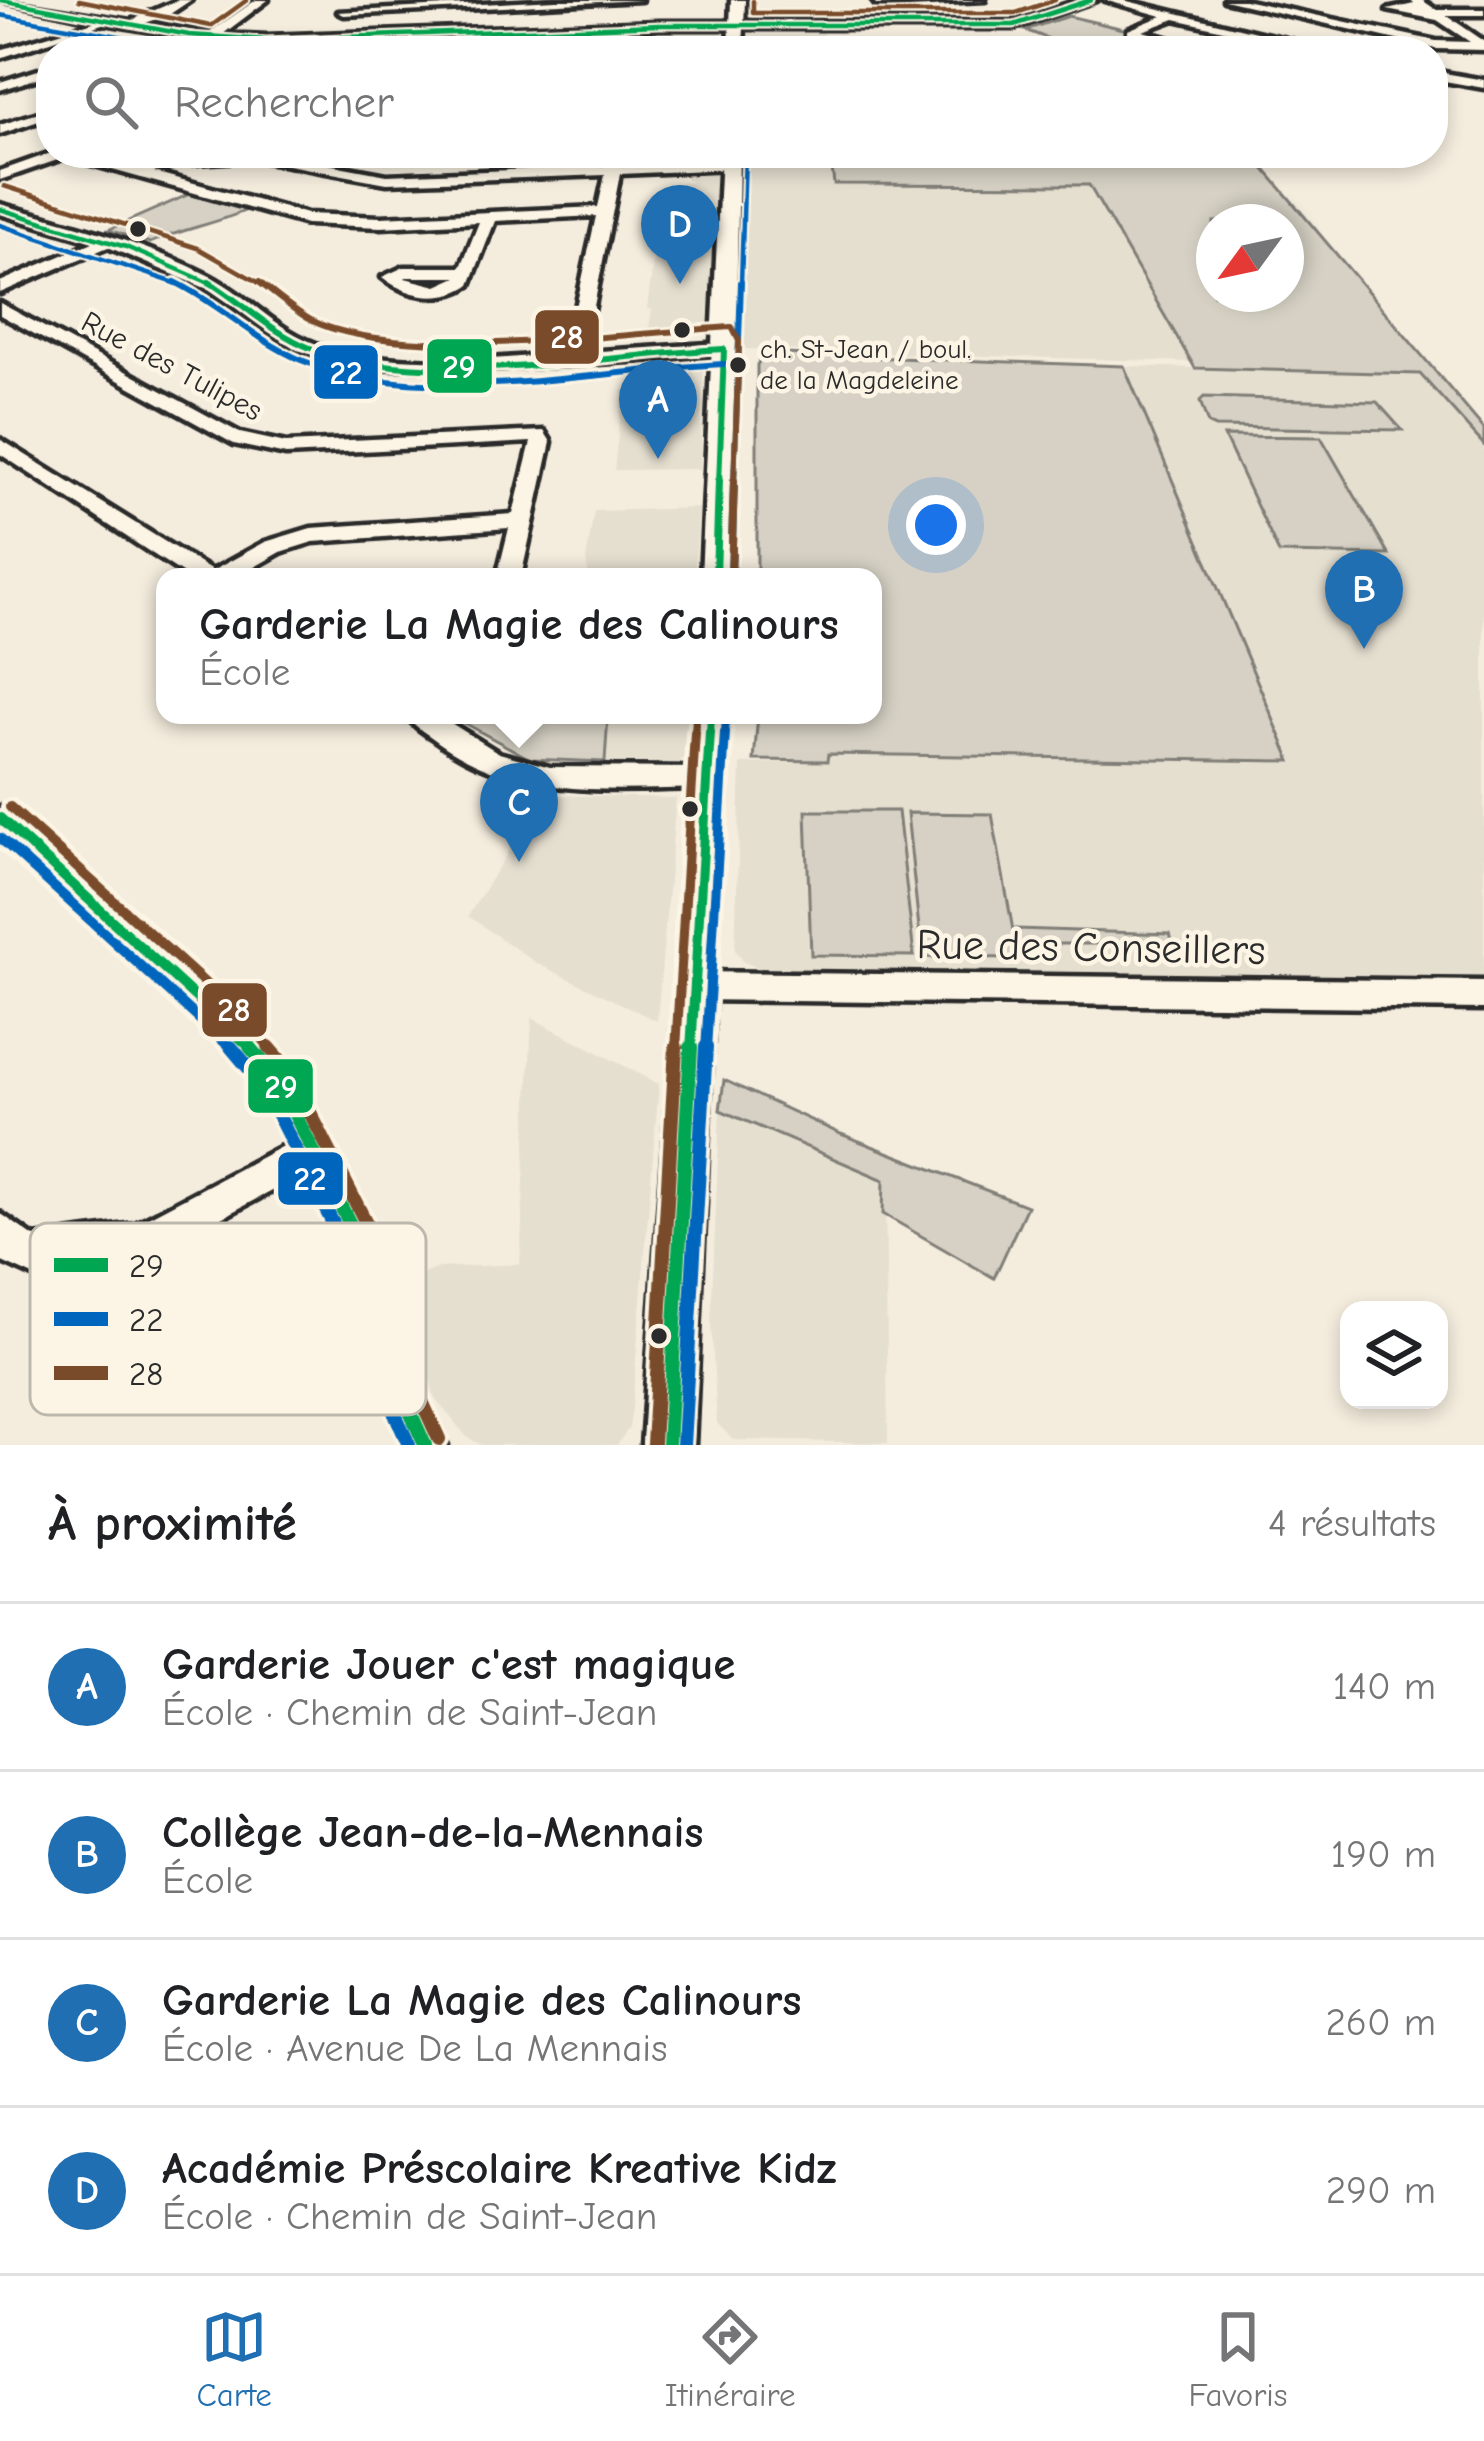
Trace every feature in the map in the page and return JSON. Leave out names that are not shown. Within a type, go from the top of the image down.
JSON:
[{"type":"main road","points":[[737,36],[738,0]]},
{"type":"main road","points":[[716,568],[730,168]]},
{"type":"main road","points":[[668,1445],[711,724]]},
{"type":"street","points":[[1,0],[181,36]]},
{"type":"street","points":[[62,13],[106,0]]},
{"type":"street","points":[[134,23],[186,0]]},
{"type":"street","points":[[217,36],[263,0]]},
{"type":"street","points":[[218,36],[273,0]]},
{"type":"street","points":[[312,36],[348,6],[636,0]]},
{"type":"street","points":[[883,26],[876,1],[980,0]]},
{"type":"street","points":[[963,27],[1022,24],[1091,0]]},
{"type":"street","points":[[459,36],[642,27],[1029,26],[1106,0],[1264,36]]},
{"type":"street","points":[[1229,0],[1393,36]]},
{"type":"street","points":[[1286,13],[1317,0]]},
{"type":"street","points":[[1428,9],[1484,46]]},
{"type":"street","points":[[1428,9],[1484,12]]},
{"type":"street","points":[[1147,36],[1132,32],[1174,15]]},
{"type":"street","points":[[60,36],[110,21],[185,36]]},
{"type":"street","points":[[640,36],[642,27]]},
{"type":"street","points":[[963,27],[967,36]]},
{"type":"street","points":[[555,36],[556,31]]},
{"type":"street","points":[[0,37],[36,46]]},
{"type":"street","points":[[0,54],[36,43]]},
{"type":"street","points":[[1448,46],[1484,46]]},
{"type":"street","points":[[0,86],[36,75]]},
{"type":"street","points":[[1448,78],[1484,84]]},
{"type":"street","points":[[0,128],[36,116]]},
{"type":"street","points":[[0,176],[36,163]]},
{"type":"street","points":[[118,168],[305,219],[369,222],[604,211]]},
{"type":"street","points":[[136,173],[154,168]]},
{"type":"street","points":[[323,168],[369,178],[553,168]]},
{"type":"street","points":[[507,174],[509,168]]},
{"type":"street","points":[[575,352],[613,168]]},
{"type":"street","points":[[0,204],[196,275],[258,311],[297,344],[366,361],[447,364],[724,345]]},
{"type":"street","points":[[468,272],[487,217]]},
{"type":"street","points":[[0,288],[111,241]]},
{"type":"street","name":"Rue des Tulipes","points":[[0,308],[234,438],[265,447],[533,434],[541,442],[511,568]]},
{"type":"street","points":[[0,445],[190,568]]},
{"type":"street","points":[[235,568],[281,543],[311,535],[524,520]]},
{"type":"street","points":[[433,724],[518,771],[568,777],[709,778]]},
{"type":"street","points":[[0,818],[254,1050],[276,1077],[350,1223]]},
{"type":"street","name":"Rue des Conseillers","points":[[696,986],[1484,995]]},
{"type":"street","points":[[176,1223],[315,1148]]},
{"type":"street","points":[[0,1232],[12,1247],[30,1256]]},
{"type":"street","points":[[412,1415],[425,1445]]},
{"type":"shaded area","points":[[1068,16],[1134,35],[1041,36],[1025,30]]},
{"type":"shaded area","points":[[815,30],[823,31],[824,36],[746,36],[746,31]]},
{"type":"shaded area","points":[[649,31],[721,31],[722,36],[648,36]]},
{"type":"shaded area","points":[[686,168],[717,171],[707,332],[647,339],[660,209],[669,208],[672,183],[692,182],[685,179]]},
{"type":"shaded area","points":[[744,168],[832,168],[835,184],[1090,185],[1191,362],[745,349]]},
{"type":"shaded area","points":[[832,168],[1264,168],[1294,204],[1196,204],[1196,312],[1304,312],[1304,216],[1484,429],[1484,445],[1420,374],[1195,368],[1089,185],[834,184]]},
{"type":"shaded area","points":[[192,193],[247,210],[150,243],[108,230]]},
{"type":"shaded area","points":[[704,354],[700,469],[614,470],[623,390],[642,388],[644,357]]},
{"type":"shaded area","points":[[762,356],[1124,366],[1291,761],[828,754],[827,761],[754,760],[757,724],[882,724],[882,568],[757,568],[757,365]]},
{"type":"shaded area","points":[[1124,366],[1421,374],[1484,445],[1484,980],[768,972],[744,962],[735,950],[741,764],[826,761],[828,754],[1291,760]]},
{"type":"shaded area","points":[[1204,397],[1377,402],[1402,430],[1215,427],[1208,424],[1200,401]]},
{"type":"shaded area","points":[[1224,436],[1321,437],[1389,555],[1279,553]]},
{"type":"shaded area","points":[[699,508],[695,568],[587,568],[594,511]]},
{"type":"shaded area","points":[[466,724],[607,724],[605,762],[530,759]]},
{"type":"shaded area","points":[[607,724],[687,724],[685,757],[678,763],[605,762]]},
{"type":"shaded area","points":[[547,789],[555,789],[556,795],[676,798],[657,1021],[538,964],[468,916]]},
{"type":"shaded area","points":[[806,811],[898,811],[914,956],[811,955]]},
{"type":"shaded area","points":[[907,813],[992,814],[1018,958],[922,957]]},
{"type":"shaded area","points":[[1016,929],[1170,934],[1173,944],[1018,944]]},
{"type":"shaded area","points":[[532,1018],[659,1084],[632,1408],[629,1428],[617,1445],[481,1445],[467,1437],[435,1399],[426,1362],[426,1273],[438,1268],[520,1264]]},
{"type":"shaded area","points":[[724,1080],[841,1134],[1027,1206],[994,1278],[883,1214],[884,1180],[720,1110]]},
{"type":"shaded area","points":[[720,1110],[885,1180],[888,1443],[733,1440],[717,1423],[711,1323]]},
{"type":"transit line","name":"29","points":[[1,0],[204,36]]},
{"type":"transit line","name":"28","points":[[79,0],[211,26],[247,0]]},
{"type":"transit line","name":"28","points":[[753,1],[753,13],[1016,13],[1055,0]]},
{"type":"transit line","name":"29","points":[[371,36],[659,25],[1014,25],[1091,0]]},
{"type":"transit line","name":"22","points":[[0,15],[118,36]]},
{"type":"transit line","name":"22","points":[[731,568],[745,168]]},
{"type":"transit line","name":"28","points":[[4,186],[198,248],[243,271],[311,320],[344,332],[387,340],[481,342],[732,327],[739,341],[731,568]]},
{"type":"transit line","name":"29","points":[[0,209],[175,266],[215,286],[274,329],[323,352],[422,366],[472,366],[724,349],[716,568]]},
{"type":"transit line","name":"22","points":[[0,225],[151,272],[214,303],[298,359],[365,376],[467,383],[724,364]]},
{"type":"transit line","name":"28","points":[[653,1444],[695,724]]},
{"type":"transit line","name":"29","points":[[668,1445],[710,724]]},
{"type":"transit line","name":"22","points":[[683,1445],[726,724]]},
{"type":"transit line","name":"28","points":[[10,807],[249,1023],[288,1069],[366,1223]]},
{"type":"transit line","name":"29","points":[[0,818],[239,1034],[276,1077],[349,1223]]},
{"type":"transit line","name":"22","points":[[0,838],[228,1044],[263,1085],[333,1223]]},
{"type":"transit line","name":"28","points":[[426,1410],[439,1439]]},
{"type":"transit line","name":"22","points":[[396,1415],[409,1445]]},
{"type":"transit line","name":"29","points":[[412,1415],[425,1445]]},
{"type":"place","name":"Académie Préscolaire Kreative Kidz","points":[[680,284]]},
{"type":"place","name":"ch. St-Jean / boul. de la Magdeleine","points":[[738,365]]},
{"type":"place","name":"Garderie Jouer c'est magique","points":[[658,459]]},
{"type":"place","name":"Collège Jean-de-la-Mennais","points":[[1364,649]]},
{"type":"place","name":"Garderie La Magie des Calinours","points":[[519,862]]}]
